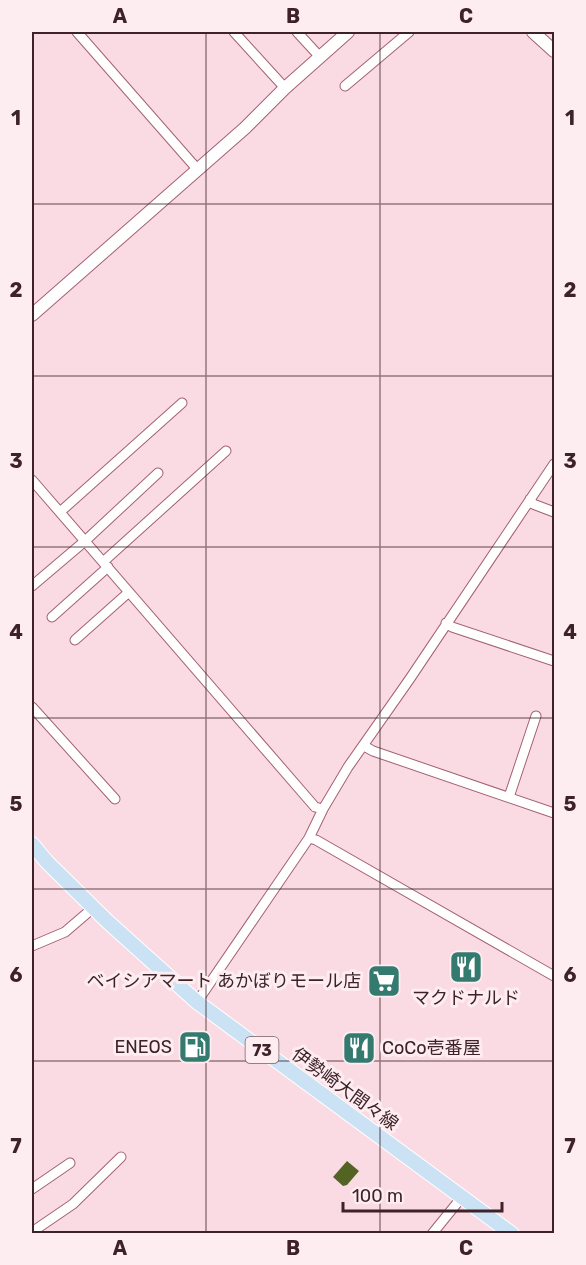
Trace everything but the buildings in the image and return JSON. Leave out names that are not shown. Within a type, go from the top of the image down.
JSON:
[{"type":"main road","name":"伊勢崎大間々線","points":[[32,844],[46,862],[93,908],[197,1002],[512,1233]]},
{"type":"street","points":[[77,32],[198,170]]},
{"type":"street","points":[[234,32],[285,88]]},
{"type":"street","points":[[297,32],[320,57]]},
{"type":"street","points":[[32,315],[245,128],[285,88],[348,32]]},
{"type":"street","points":[[345,86],[410,32]]},
{"type":"street","points":[[533,32],[555,51]]},
{"type":"street","points":[[60,512],[183,403]]},
{"type":"street","points":[[52,617],[226,451]]},
{"type":"street","points":[[197,1002],[309,838],[348,767],[555,464]]},
{"type":"street","points":[[32,586],[85,541],[158,472]]},
{"type":"street","points":[[32,480],[315,807],[323,809]]},
{"type":"street","points":[[530,500],[533,504],[555,512]]},
{"type":"street","points":[[75,640],[129,592]]},
{"type":"street","points":[[446,623],[555,662]]},
{"type":"street","points":[[32,707],[115,799]]},
{"type":"street","points":[[509,797],[536,716]]},
{"type":"street","points":[[364,746],[555,813]]},
{"type":"street","points":[[309,838],[555,976]]},
{"type":"street","points":[[32,946],[65,932],[93,908]]},
{"type":"street","points":[[32,1232],[73,1204],[121,1157]]},
{"type":"street","points":[[32,1189],[70,1163]]},
{"type":"street","points":[[432,1233],[462,1197]]},
{"type":"place","name":"マクドナルド","points":[[466,967]]},
{"type":"place","name":"ベイシアマート あかぼりモール店","points":[[384,981]]},
{"type":"place","name":"ENEOS","points":[[195,1047]]},
{"type":"place","name":"CoCo壱番屋","points":[[359,1048]]}]
